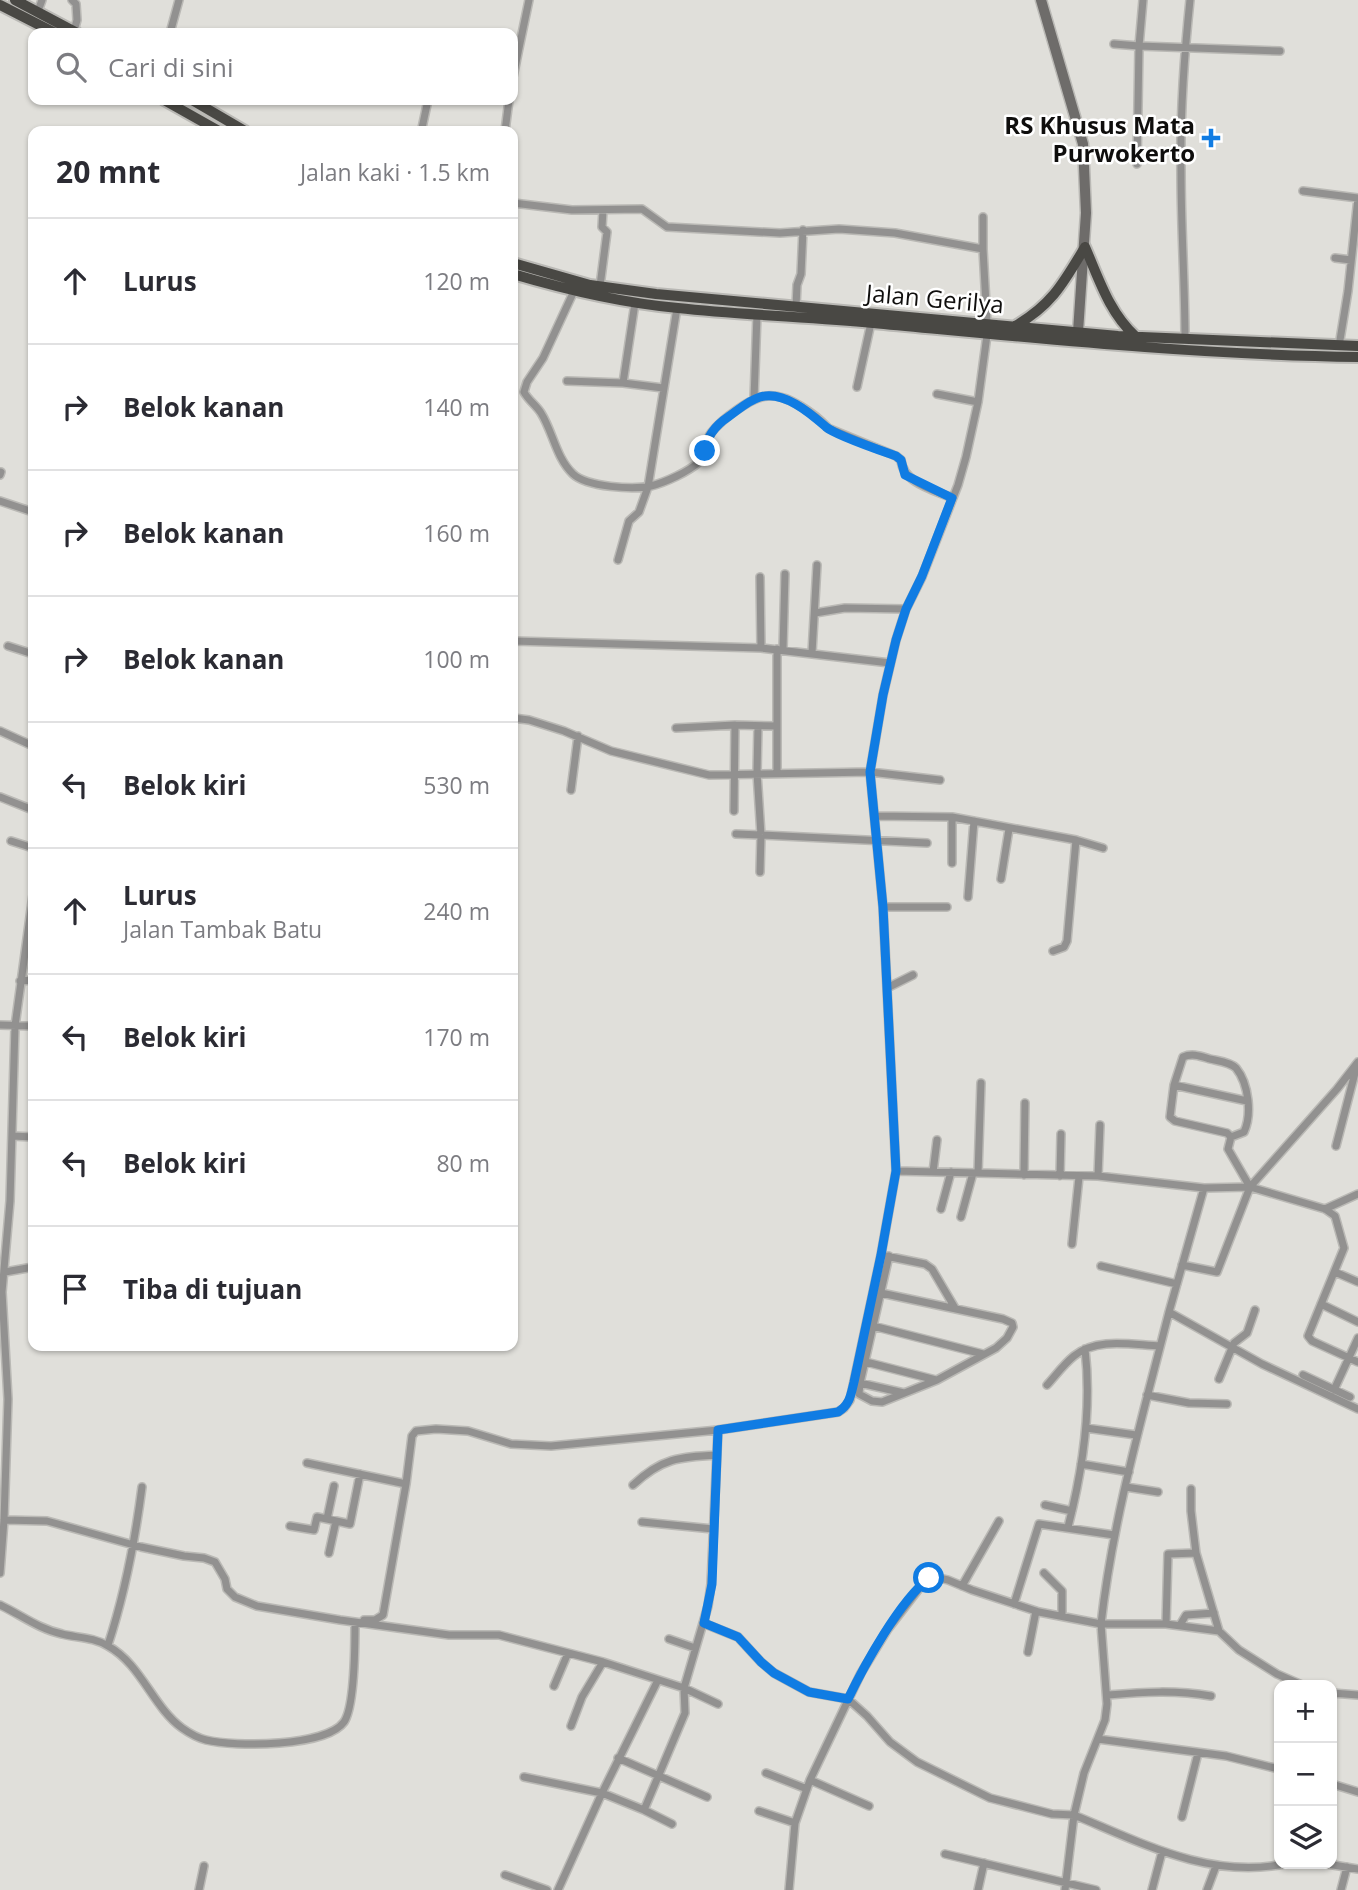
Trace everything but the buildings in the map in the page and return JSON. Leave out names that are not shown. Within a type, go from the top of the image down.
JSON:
[{"type":"highway","points":[[15,0],[68,28]]},
{"type":"highway","points":[[0,5],[45,28]]},
{"type":"highway","points":[[173,105],[210,126]]},
{"type":"highway","points":[[201,105],[236,126]]},
{"type":"highway","points":[[1015,326],[1047,304],[1085,247]]},
{"type":"highway","points":[[1085,247],[1112,310],[1121,324],[1135,336]]},
{"type":"highway","name":"Jalan Gerilya","points":[[518,263],[677,308],[871,323],[987,329],[1015,326],[1078,332],[1118,341],[1135,336],[1358,346]]},
{"type":"highway","name":"Jalan Gerilya","points":[[518,275],[574,291],[635,303],[656,300],[796,306],[987,329],[1246,354],[1358,357]]},
{"type":"main road","points":[[1041,0],[1083,144],[1085,247],[1078,332]]},
{"type":"street","points":[[38,11],[42,0]]},
{"type":"street","points":[[72,0],[76,4],[76,28]]},
{"type":"street","points":[[171,28],[179,0]]},
{"type":"street","points":[[518,40],[528,0]]},
{"type":"street","points":[[1136,164],[1143,0]]},
{"type":"street","points":[[1185,339],[1181,174],[1185,48],[1190,0]]},
{"type":"street","points":[[1114,44],[1280,51]]},
{"type":"street","points":[[422,126],[427,105]]},
{"type":"street","points":[[506,126],[508,105]]},
{"type":"street","points":[[1303,191],[1358,198],[1339,346]]},
{"type":"street","points":[[518,204],[572,210],[642,209],[667,227],[780,233],[839,229],[895,233],[983,249]]},
{"type":"street","points":[[600,286],[607,232],[602,227],[603,210]]},
{"type":"street","points":[[881,1293],[954,1308],[1012,1323],[1013,1327],[1002,1343],[937,1380],[891,1400],[872,1401],[860,1395],[860,1383],[881,1293],[896,1171],[883,907],[870,772],[890,663],[906,609],[922,576],[966,457],[978,402],[987,329],[983,217]]},
{"type":"street","points":[[796,306],[803,230]]},
{"type":"street","points":[[1335,258],[1352,260]]},
{"type":"street","points":[[574,291],[524,392],[542,415],[564,463],[574,475],[584,481],[601,485],[648,486],[697,464],[704,457],[709,435],[724,420],[754,399],[776,396],[794,404],[828,428],[896,456],[901,460],[905,475],[952,498]]},
{"type":"street","points":[[624,383],[635,303]]},
{"type":"street","points":[[618,559],[627,526],[639,512],[648,486],[677,308]]},
{"type":"street","points":[[754,399],[757,314]]},
{"type":"street","points":[[858,387],[871,323]]},
{"type":"street","points":[[567,381],[624,383],[663,388]]},
{"type":"street","points":[[937,394],[978,402]]},
{"type":"street","points":[[0,501],[28,510]]},
{"type":"street","points":[[812,653],[817,565]]},
{"type":"street","points":[[777,773],[785,574]]},
{"type":"street","points":[[760,577],[761,648]]},
{"type":"street","points":[[815,613],[848,608],[906,609]]},
{"type":"street","points":[[518,641],[780,649],[890,663]]},
{"type":"street","points":[[8,646],[28,652]]},
{"type":"street","points":[[518,719],[578,736],[611,751],[703,774],[870,772],[940,780]]},
{"type":"street","points":[[734,811],[735,725]]},
{"type":"street","points":[[758,726],[760,872]]},
{"type":"street","points":[[676,728],[777,726]]},
{"type":"street","points":[[0,732],[28,744]]},
{"type":"street","points":[[571,790],[578,736]]},
{"type":"street","points":[[0,797],[28,808]]},
{"type":"street","points":[[875,816],[952,817],[1103,848]]},
{"type":"street","points":[[952,817],[953,863]]},
{"type":"street","points":[[968,897],[974,821]]},
{"type":"street","points":[[1001,879],[1009,829]]},
{"type":"street","points":[[736,834],[927,843]]},
{"type":"street","points":[[11,841],[28,846]]},
{"type":"street","points":[[1053,951],[1064,947],[1067,942],[1076,841]]},
{"type":"street","points":[[883,907],[947,907]]},
{"type":"street","points":[[0,1573],[4,1520],[1,1292],[10,1201],[15,1026],[28,934]]},
{"type":"street","points":[[887,988],[913,975]]},
{"type":"street","points":[[20,981],[28,980]]},
{"type":"street","points":[[0,1025],[28,1026]]},
{"type":"street","points":[[1192,1054],[1229,1064],[1236,1069],[1243,1082],[1248,1119],[1244,1132],[1231,1137],[1227,1133],[1170,1118],[1174,1085],[1183,1057],[1192,1054]]},
{"type":"street","points":[[1182,1265],[1215,1273],[1220,1269],[1250,1186],[1358,1064]]},
{"type":"street","points":[[1336,1146],[1358,1064]]},
{"type":"street","points":[[961,1217],[976,1173],[981,1083]]},
{"type":"street","points":[[1174,1085],[1247,1101]]},
{"type":"street","points":[[1024,1175],[1025,1102]]},
{"type":"street","points":[[1098,1177],[1100,1125]]},
{"type":"street","points":[[1060,1176],[1061,1133]]},
{"type":"street","points":[[12,1136],[28,1137]]},
{"type":"street","points":[[1231,1137],[1228,1149],[1250,1186]]},
{"type":"street","points":[[933,1172],[937,1140]]},
{"type":"street","points":[[896,1171],[1098,1177],[1204,1188],[1250,1186],[1325,1209],[1335,1216],[1344,1244],[1335,1272],[1308,1333],[1309,1338],[1358,1362]]},
{"type":"street","points":[[941,1209],[951,1172]]},
{"type":"street","points":[[1072,1244],[1079,1177]]},
{"type":"street","points":[[1065,1886],[1074,1815],[1084,1773],[1105,1720],[1108,1695],[1101,1623],[1108,1565],[1136,1435],[1204,1188]]},
{"type":"street","points":[[1325,1209],[1358,1194]]},
{"type":"street","points":[[0,1202],[10,1201]]},
{"type":"street","points":[[885,1256],[925,1264],[932,1269],[954,1308]]},
{"type":"street","points":[[355,1623],[383,1615],[412,1436],[416,1431],[468,1431],[511,1444],[593,1443],[718,1430],[831,1414],[844,1408],[850,1400],[885,1256]]},
{"type":"street","points":[[1101,1266],[1177,1284]]},
{"type":"street","points":[[5,1272],[28,1268]]},
{"type":"street","points":[[1335,1272],[1358,1282]]},
{"type":"street","points":[[1321,1304],[1358,1322]]},
{"type":"street","points":[[1219,1379],[1234,1343],[1247,1333],[1255,1310]]},
{"type":"street","points":[[1169,1312],[1263,1365],[1358,1409]]},
{"type":"street","points":[[873,1326],[983,1354]]},
{"type":"street","points":[[1334,1390],[1358,1338]]},
{"type":"street","points":[[1047,1385],[1073,1356],[1085,1349],[1101,1344],[1160,1346]]},
{"type":"street","points":[[1068,1527],[1086,1428],[1089,1383],[1085,1349]]},
{"type":"street","points":[[866,1362],[937,1380]]},
{"type":"street","points":[[1303,1375],[1350,1397]]},
{"type":"street","points":[[860,1383],[905,1393]]},
{"type":"street","points":[[1147,1395],[1189,1403],[1227,1404]]},
{"type":"street","points":[[1086,1428],[1136,1435]]},
{"type":"street","points":[[644,1810],[685,1713],[684,1688],[704,1623],[712,1584],[718,1430]]},
{"type":"street","points":[[633,1485],[655,1466],[674,1458],[717,1455]]},
{"type":"street","points":[[307,1463],[406,1484]]},
{"type":"street","points":[[1081,1464],[1129,1472]]},
{"type":"street","points":[[290,1525],[314,1530],[317,1517],[350,1524],[360,1474]]},
{"type":"street","points":[[327,1519],[334,1486]]},
{"type":"street","points":[[108,1645],[135,1545],[142,1487]]},
{"type":"street","points":[[1126,1487],[1158,1492]]},
{"type":"street","points":[[1191,1489],[1196,1553],[1219,1631]]},
{"type":"street","points":[[1045,1505],[1072,1511]]},
{"type":"street","points":[[4,1520],[47,1521],[135,1545],[215,1562],[225,1579],[227,1589],[245,1602],[355,1623],[449,1635],[499,1635],[603,1662],[684,1688],[718,1704]]},
{"type":"street","points":[[329,1553],[336,1521]]},
{"type":"street","points":[[962,1586],[999,1521]]},
{"type":"street","points":[[642,1522],[713,1529]]},
{"type":"street","points":[[1014,1604],[1037,1526],[1042,1524],[1068,1527],[1114,1535]]},
{"type":"street","points":[[1166,1624],[1168,1554],[1196,1553]]},
{"type":"street","points":[[1044,1573],[1062,1591],[1062,1616]]},
{"type":"street","points":[[789,1890],[795,1823],[810,1780],[861,1673],[888,1629],[925,1581],[935,1577],[1036,1611],[1101,1623],[1166,1624],[1219,1631],[1249,1656],[1291,1680]]},
{"type":"street","points":[[0,1605],[42,1628],[108,1645],[131,1666],[180,1727],[206,1740],[242,1744],[313,1739],[342,1725],[347,1716],[355,1648],[355,1623]]},
{"type":"street","points":[[1028,1652],[1036,1611]]},
{"type":"street","points":[[1180,1625],[1186,1615],[1214,1613]]},
{"type":"street","points":[[704,1623],[738,1637],[774,1673],[809,1692],[848,1699],[890,1742],[917,1762],[990,1798],[1052,1814],[1074,1815],[1193,1862],[1261,1869],[1274,1866]]},
{"type":"street","points":[[669,1639],[695,1648]]},
{"type":"street","points":[[554,1686],[568,1653]]},
{"type":"street","points":[[571,1726],[582,1697],[603,1662]]},
{"type":"street","points":[[558,1890],[618,1759],[658,1680]]},
{"type":"street","points":[[1108,1695],[1182,1691],[1211,1696]]},
{"type":"street","points":[[1337,1693],[1358,1695]]},
{"type":"street","points":[[1098,1739],[1240,1759],[1274,1768]]},
{"type":"street","points":[[1182,1817],[1198,1753]]},
{"type":"street","points":[[618,1759],[707,1797]]},
{"type":"street","points":[[766,1773],[807,1789]]},
{"type":"street","points":[[524,1777],[602,1793],[672,1824]]},
{"type":"street","points":[[810,1780],[869,1806]]},
{"type":"street","points":[[1337,1786],[1358,1792]]},
{"type":"street","points":[[758,1811],[795,1823]]},
{"type":"street","points":[[1152,1890],[1162,1852]]},
{"type":"street","points":[[945,1854],[1065,1886],[1096,1890]]},
{"type":"street","points":[[978,1890],[984,1863]]},
{"type":"street","points":[[1337,1865],[1358,1869]]},
{"type":"street","points":[[199,1890],[204,1866]]},
{"type":"street","points":[[1207,1890],[1216,1866]]},
{"type":"street","points":[[1340,1890],[1347,1867]]},
{"type":"street","points":[[505,1875],[547,1890]]},
{"type":"place","name":"RS Khusus Mata Purwokerto","points":[[1211,138]]},
{"type":"route","points":[[705,451],[709,435],[724,420],[754,399],[776,396],[810,413],[828,428],[896,456],[901,460],[905,475],[952,498],[896,640],[883,695],[870,772],[883,907],[896,1171],[854,1382],[850,1400],[838,1412],[718,1430],[712,1584],[704,1623],[738,1637],[774,1673],[809,1692],[848,1699],[888,1629],[929,1578]]}]
